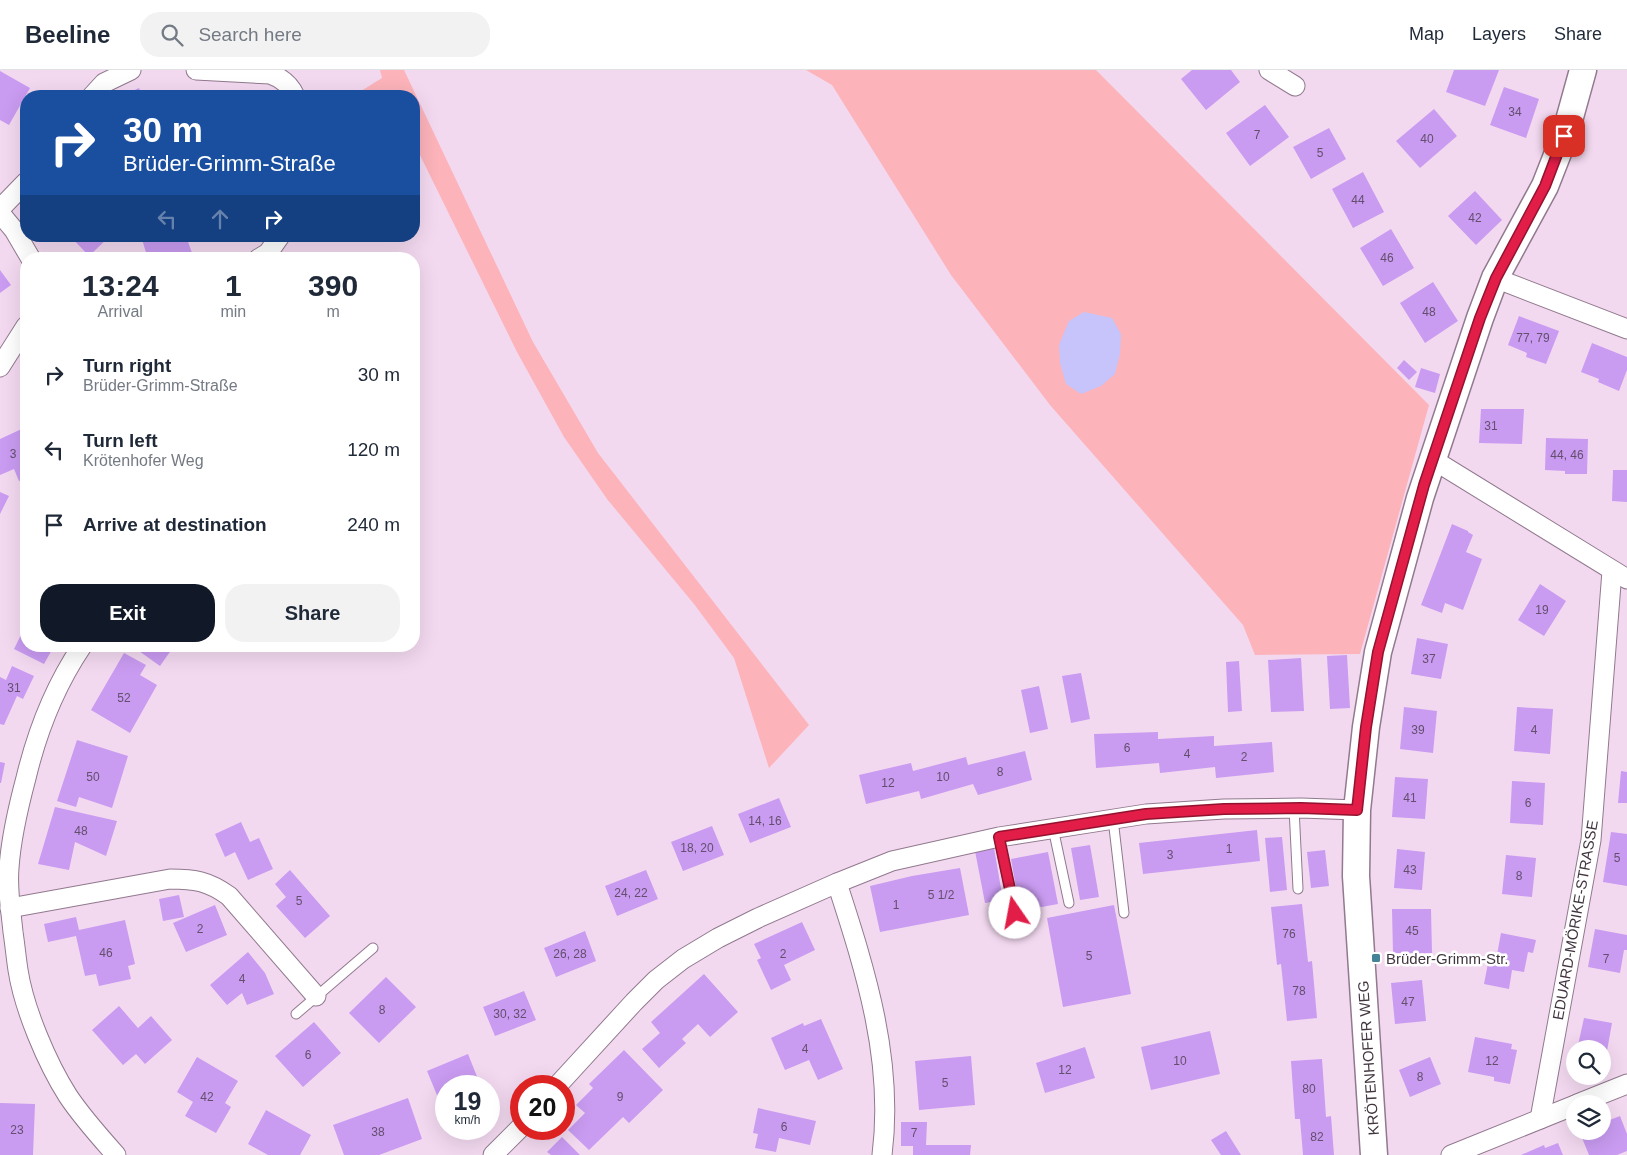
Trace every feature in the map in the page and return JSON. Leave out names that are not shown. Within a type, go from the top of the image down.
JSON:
[{"type":"street","points":[[98,90],[104,84],[131,70]]},
{"type":"street","points":[[196,70],[270,74],[278,77],[291,90]]},
{"type":"street","points":[[1269,70],[1295,86]]},
{"type":"street","name":"KRÖTENHOFER WEG","points":[[1374,1155],[1356,876],[1357,810],[1366,727],[1378,652],[1432,458],[1480,318],[1496,278],[1545,186],[1564,136],[1583,70]]},
{"type":"street","points":[[20,189],[0,211],[20,240]]},
{"type":"street","points":[[1496,278],[1627,329]]},
{"type":"street","points":[[0,367],[20,335]]},
{"type":"street","points":[[1432,458],[1620,575]]},
{"type":"street","name":"EDUARD-MÖRIKE-STRASSE","points":[[1540,1118],[1591,840],[1620,575]]},
{"type":"street","points":[[79,652],[47,709],[32,752],[14,830],[9,869],[10,908],[18,971],[24,997],[36,1030],[52,1066],[68,1095],[92,1129],[116,1155]]},
{"type":"street","points":[[567,1075],[634,1002],[656,980],[683,959],[718,938],[758,918],[892,861],[999,837],[1146,814],[1224,809],[1294,808],[1357,810]]},
{"type":"street","points":[[10,908],[170,879],[191,879],[204,882],[216,886],[230,896],[316,996]]},
{"type":"street","points":[[837,883],[861,957],[875,1015],[884,1072],[886,1128],[882,1155]]},
{"type":"street","points":[[1599,1095],[1627,1084]]},
{"type":"street","points":[[1452,1155],[1566,1108]]},
{"type":"street","points":[[493,1155],[510,1140]]},
{"type":"lane","points":[[1294,808],[1298,889]]},
{"type":"lane","points":[[1113,819],[1124,913]]},
{"type":"lane","points":[[1053,828],[1069,903]]},
{"type":"lane","points":[[999,837],[1015,913]]},
{"type":"lane","points":[[296,1014],[373,948]]},
{"type":"shaded area","points":[[380,70],[404,70],[413,90],[363,90],[382,78]]},
{"type":"shaded area","points":[[806,70],[1096,70],[1429,405],[1360,654],[1255,655],[1243,625],[1050,405],[951,275],[832,85]]},
{"type":"shaded area","points":[[420,104],[533,342],[598,453],[809,725],[769,768],[734,658],[694,604],[607,499],[564,437],[517,352],[420,155]]},
{"type":"water","points":[[1084,312],[1112,318],[1121,334],[1120,354],[1115,374],[1101,386],[1081,394],[1066,384],[1060,363],[1059,345],[1069,321]]},
{"type":"building","points":[[1192,70],[1231,70],[1240,82],[1206,110],[1181,79]]},
{"type":"building","points":[[1454,70],[1499,70],[1485,106],[1446,92]]},
{"type":"building","points":[[0,71],[30,88],[29,90],[20,90],[20,106],[9,125],[0,120]]},
{"type":"building","points":[[1504,87],[1539,99],[1526,138],[1490,125]]},
{"type":"building","points":[[1265,105],[1289,137],[1250,166],[1226,133]]},
{"type":"building","points":[[1434,109],[1457,136],[1420,168],[1396,141]]},
{"type":"building","points":[[1329,128],[1346,159],[1311,179],[1293,147]]},
{"type":"building","points":[[1363,172],[1384,212],[1353,228],[1332,189]]},
{"type":"building","points":[[1475,191],[1502,220],[1476,245],[1448,216]]},
{"type":"building","points":[[1391,229],[1414,268],[1383,286],[1360,248]]},
{"type":"building","points":[[76,242],[104,242],[93,252],[85,252]]},
{"type":"building","points":[[143,242],[188,242],[192,252],[146,252]]},
{"type":"building","points":[[0,270],[11,285],[0,293]]},
{"type":"building","points":[[1433,282],[1458,321],[1425,343],[1400,303]]},
{"type":"building","points":[[1519,316],[1559,331],[1546,364],[1526,357],[1527,353],[1508,345]]},
{"type":"building","points":[[1592,343],[1627,357],[1627,370],[1619,391],[1598,382],[1599,379],[1581,372]]},
{"type":"building","points":[[1404,360],[1417,372],[1409,380],[1397,368]]},
{"type":"building","points":[[1421,368],[1440,374],[1435,393],[1415,387]]},
{"type":"building","points":[[1481,409],[1524,409],[1522,444],[1479,443]]},
{"type":"building","points":[[20,430],[20,481],[14,469],[0,475],[0,439]]},
{"type":"building","points":[[1546,438],[1588,439],[1587,474],[1565,474],[1565,471],[1545,470]]},
{"type":"building","points":[[1613,470],[1627,470],[1627,502],[1612,501]]},
{"type":"building","points":[[0,492],[9,496],[0,514]]},
{"type":"building","points":[[1452,524],[1473,535],[1466,552],[1482,559],[1463,610],[1445,603],[1442,613],[1421,605]]},
{"type":"building","points":[[1540,584],[1566,601],[1544,636],[1518,620]]},
{"type":"building","points":[[20,637],[20,652],[14,649]]},
{"type":"building","points":[[1417,638],[1448,644],[1441,679],[1411,674]]},
{"type":"building","points":[[20,652],[51,652],[44,664]]},
{"type":"building","points":[[140,652],[170,652],[160,666]]},
{"type":"building","points":[[124,653],[146,665],[140,675],[157,685],[130,733],[91,710]]},
{"type":"building","points":[[1347,655],[1350,708],[1330,709],[1327,656]]},
{"type":"building","points":[[1301,658],[1304,711],[1271,712],[1268,660]]},
{"type":"building","points":[[1239,661],[1242,711],[1228,712],[1226,662]]},
{"type":"building","points":[[12,666],[34,676],[23,699],[17,696],[4,725],[0,724],[0,677],[6,680]]},
{"type":"building","points":[[1081,673],[1090,719],[1071,723],[1062,676]]},
{"type":"building","points":[[1039,686],[1048,729],[1030,733],[1021,690]]},
{"type":"building","points":[[1404,707],[1437,711],[1433,753],[1400,749]]},
{"type":"building","points":[[1517,707],[1553,709],[1550,754],[1514,751]]},
{"type":"building","points":[[1158,732],[1158,739],[1214,736],[1214,746],[1272,742],[1274,772],[1216,778],[1215,767],[1160,773],[1159,763],[1096,768],[1094,734]]},
{"type":"building","points":[[77,740],[128,756],[112,808],[79,797],[76,807],[57,801]]},
{"type":"building","points":[[1025,751],[1032,780],[978,795],[973,784],[921,799],[919,791],[866,804],[859,775],[911,763],[913,771],[966,757],[968,765]]},
{"type":"building","points":[[0,762],[5,763],[1,783],[0,783]]},
{"type":"building","points":[[1621,771],[1627,772],[1627,803],[1618,803]]},
{"type":"building","points":[[1395,777],[1428,779],[1425,819],[1392,817]]},
{"type":"building","points":[[1512,781],[1545,783],[1543,825],[1510,823]]},
{"type":"building","points":[[779,798],[791,827],[750,843],[738,814]]},
{"type":"building","points":[[55,807],[117,821],[106,856],[75,842],[69,870],[38,864]]},
{"type":"building","points":[[241,822],[250,842],[259,838],[273,869],[248,880],[235,852],[225,857],[215,834]]},
{"type":"building","points":[[712,826],[724,855],[683,871],[671,842]]},
{"type":"building","points":[[1257,830],[1260,861],[1143,874],[1139,843]]},
{"type":"building","points":[[1611,832],[1627,834],[1627,886],[1603,882]]},
{"type":"building","points":[[1282,837],[1287,890],[1270,892],[1265,838]]},
{"type":"building","points":[[1090,845],[1099,897],[1080,900],[1071,848]]},
{"type":"building","points":[[994,848],[1003,900],[985,903],[975,851]]},
{"type":"building","points":[[1397,849],[1425,852],[1422,890],[1394,888]]},
{"type":"building","points":[[1325,850],[1329,886],[1311,888],[1307,852]]},
{"type":"building","points":[[1048,852],[1058,904],[1020,911],[1011,859]]},
{"type":"building","points":[[1506,855],[1536,858],[1532,897],[1502,894]]},
{"type":"building","points":[[960,868],[969,915],[880,932],[870,886],[912,876]]},
{"type":"building","points":[[290,870],[330,916],[305,938],[276,906],[286,897],[275,884]]},
{"type":"building","points":[[646,870],[658,899],[617,916],[605,886]]},
{"type":"building","points":[[179,895],[184,917],[163,921],[159,899]]},
{"type":"building","points":[[1302,904],[1308,962],[1312,961],[1317,1018],[1287,1021],[1281,964],[1277,965],[1271,907]]},
{"type":"building","points":[[215,905],[227,935],[186,952],[173,923]]},
{"type":"building","points":[[1114,905],[1131,994],[1063,1007],[1047,918]]},
{"type":"building","points":[[1392,909],[1431,909],[1432,953],[1393,953]]},
{"type":"building","points":[[76,917],[79,930],[125,920],[135,964],[128,966],[131,979],[99,986],[96,974],[85,976],[76,936],[48,942],[44,924]]},
{"type":"building","points":[[802,922],[815,950],[784,965],[791,980],[771,990],[757,960],[761,958],[754,944]]},
{"type":"building","points":[[1595,929],[1627,935],[1627,950],[1624,950],[1620,973],[1588,967]]},
{"type":"building","points":[[585,931],[596,961],[556,977],[544,948]]},
{"type":"building","points":[[1501,933],[1536,940],[1533,953],[1528,952],[1524,972],[1512,970],[1509,989],[1484,984],[1489,958],[1496,960]]},
{"type":"building","points":[[248,952],[265,973],[274,994],[247,1005],[242,993],[227,1005],[210,985]]},
{"type":"building","points":[[704,974],[738,1012],[710,1037],[698,1024],[682,1039],[686,1043],[659,1068],[642,1049],[660,1033],[651,1022]]},
{"type":"building","points":[[386,977],[416,1007],[379,1043],[349,1013]]},
{"type":"building","points":[[1422,980],[1426,1021],[1395,1024],[1391,983]]},
{"type":"building","points":[[524,991],[536,1020],[495,1036],[483,1007]]},
{"type":"building","points":[[119,1006],[138,1028],[151,1016],[172,1040],[145,1064],[136,1054],[123,1065],[92,1030]]},
{"type":"building","points":[[1584,1018],[1612,1023],[1609,1040],[1579,1040]]},
{"type":"building","points":[[821,1019],[843,1069],[818,1080],[809,1060],[785,1070],[771,1038],[803,1023],[804,1026]]},
{"type":"building","points":[[314,1022],[341,1053],[303,1087],[275,1056]]},
{"type":"building","points":[[1210,1031],[1220,1074],[1151,1090],[1141,1047]]},
{"type":"building","points":[[1475,1037],[1512,1044],[1511,1049],[1517,1050],[1510,1084],[1494,1081],[1494,1077],[1468,1072]]},
{"type":"building","points":[[1085,1047],[1095,1078],[1045,1093],[1036,1063]]},
{"type":"building","points":[[624,1050],[663,1090],[629,1123],[623,1117],[589,1150],[575,1137],[575,1123],[585,1113],[576,1105],[593,1088],[589,1084]]},
{"type":"building","points":[[468,1054],[476,1075],[435,1075],[435,1090],[427,1071]]},
{"type":"building","points":[[971,1056],[975,1105],[919,1110],[915,1061]]},
{"type":"building","points":[[197,1057],[238,1081],[225,1103],[231,1107],[216,1133],[185,1116],[193,1102],[177,1092]]},
{"type":"building","points":[[1430,1057],[1441,1084],[1410,1097],[1399,1070]]},
{"type":"building","points":[[1322,1059],[1326,1117],[1331,1116],[1334,1155],[1303,1155],[1300,1119],[1295,1119],[1291,1061]]},
{"type":"building","points":[[408,1098],[422,1139],[379,1155],[344,1155],[333,1125]]},
{"type":"building","points":[[0,1103],[35,1104],[33,1155],[0,1155]]},
{"type":"building","points":[[758,1108],[816,1121],[810,1145],[779,1138],[776,1152],[755,1148],[758,1134],[753,1133]]},
{"type":"building","points":[[266,1110],[311,1135],[300,1155],[268,1155],[248,1144]]},
{"type":"building","points":[[1620,1116],[1627,1134],[1627,1151],[1617,1155],[1589,1155],[1583,1140],[1611,1140],[1611,1120]]},
{"type":"building","points":[[901,1122],[927,1122],[926,1145],[971,1145],[970,1155],[913,1155],[913,1146],[901,1146]]},
{"type":"building","points":[[1226,1131],[1241,1155],[1221,1155],[1211,1140]]},
{"type":"building","points":[[559,1140],[565,1140],[580,1155],[551,1155],[547,1152]]},
{"type":"building","points":[[1558,1143],[1563,1155],[1521,1155],[1544,1145],[1545,1148]]},
{"type":"place","name":"Brüder-Grimm-Str.","points":[[1376,958]]},
{"type":"route","points":[[1015,913],[999,837],[1146,814],[1224,809],[1301,808],[1357,810],[1366,727],[1378,652],[1432,458],[1490,291],[1545,186],[1564,136]]}]
